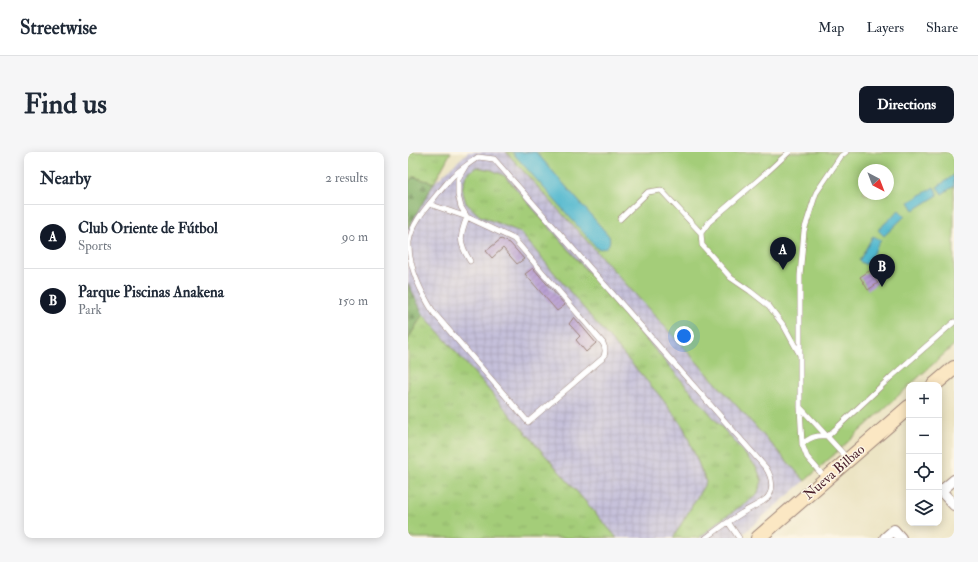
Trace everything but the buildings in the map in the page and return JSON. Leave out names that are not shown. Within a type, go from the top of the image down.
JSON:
[{"type":"street","points":[[938,382],[954,368]]},
{"type":"street","name":"Nueva Bilbao","points":[[758,538],[906,410]]},
{"type":"street","points":[[954,480],[941,491],[954,505]]},
{"type":"street","points":[[885,538],[894,530],[901,538]]},
{"type":"lane","points":[[701,233],[709,222],[789,152]]},
{"type":"lane","points":[[826,479],[807,457],[802,444],[800,407],[800,276],[804,231],[816,193],[841,156],[846,152]]},
{"type":"lane","points":[[429,204],[468,217],[514,240],[604,343],[605,353],[603,358],[528,422],[434,313],[419,286],[412,266],[409,251],[412,230],[420,216],[429,204],[453,176],[478,157],[494,159],[766,468],[772,483],[766,499],[728,522],[706,538]]},
{"type":"lane","points":[[465,167],[458,179],[458,195],[461,207],[468,217]]},
{"type":"lane","points":[[620,219],[648,192],[662,190],[701,233],[702,245],[731,278],[769,306],[784,326],[800,356]]},
{"type":"lane","points":[[468,217],[462,231],[461,239],[462,246],[470,261]]},
{"type":"lane","points":[[802,444],[809,438],[818,435],[828,436],[954,322]]},
{"type":"lane","points":[[800,407],[828,436],[848,460]]},
{"type":"lane","points":[[728,522],[739,538]]},
{"type":"shaded area","points":[[468,152],[506,152],[805,481],[738,538],[617,538],[423,314],[408,283],[408,229],[434,183]]},
{"type":"green space","points":[[408,152],[451,152],[434,183],[414,177],[408,183]]},
{"type":"green space","points":[[506,152],[954,152],[954,345],[913,382],[906,382],[906,389],[805,481]]},
{"type":"green space","points":[[476,167],[492,170],[505,176],[757,468],[762,481],[757,495],[718,522],[699,538],[673,538],[706,482],[684,428],[660,396],[596,323],[520,232],[480,216],[466,203],[462,189],[466,175]]},
{"type":"green space","points":[[413,177],[434,183],[408,229],[408,183]]},
{"type":"green space","points":[[408,283],[423,314],[408,339]]},
{"type":"green space","points":[[423,314],[617,538],[408,538],[408,339]]},
{"type":"water","points":[[512,152],[536,152],[609,236],[609,245],[603,249],[597,248]]},
{"type":"water","points":[[954,175],[954,186],[942,194],[937,187]]},
{"type":"water","points":[[934,187],[938,195],[914,210],[909,202]]},
{"type":"water","points":[[899,210],[905,216],[884,236],[878,230]]},
{"type":"water","points":[[873,236],[881,240],[866,265],[859,261]]},
{"type":"place","name":"Club Oriente de Fútbol","points":[[783,270]]},
{"type":"place","name":"Parque Piscinas Anakena","points":[[882,287]]}]
